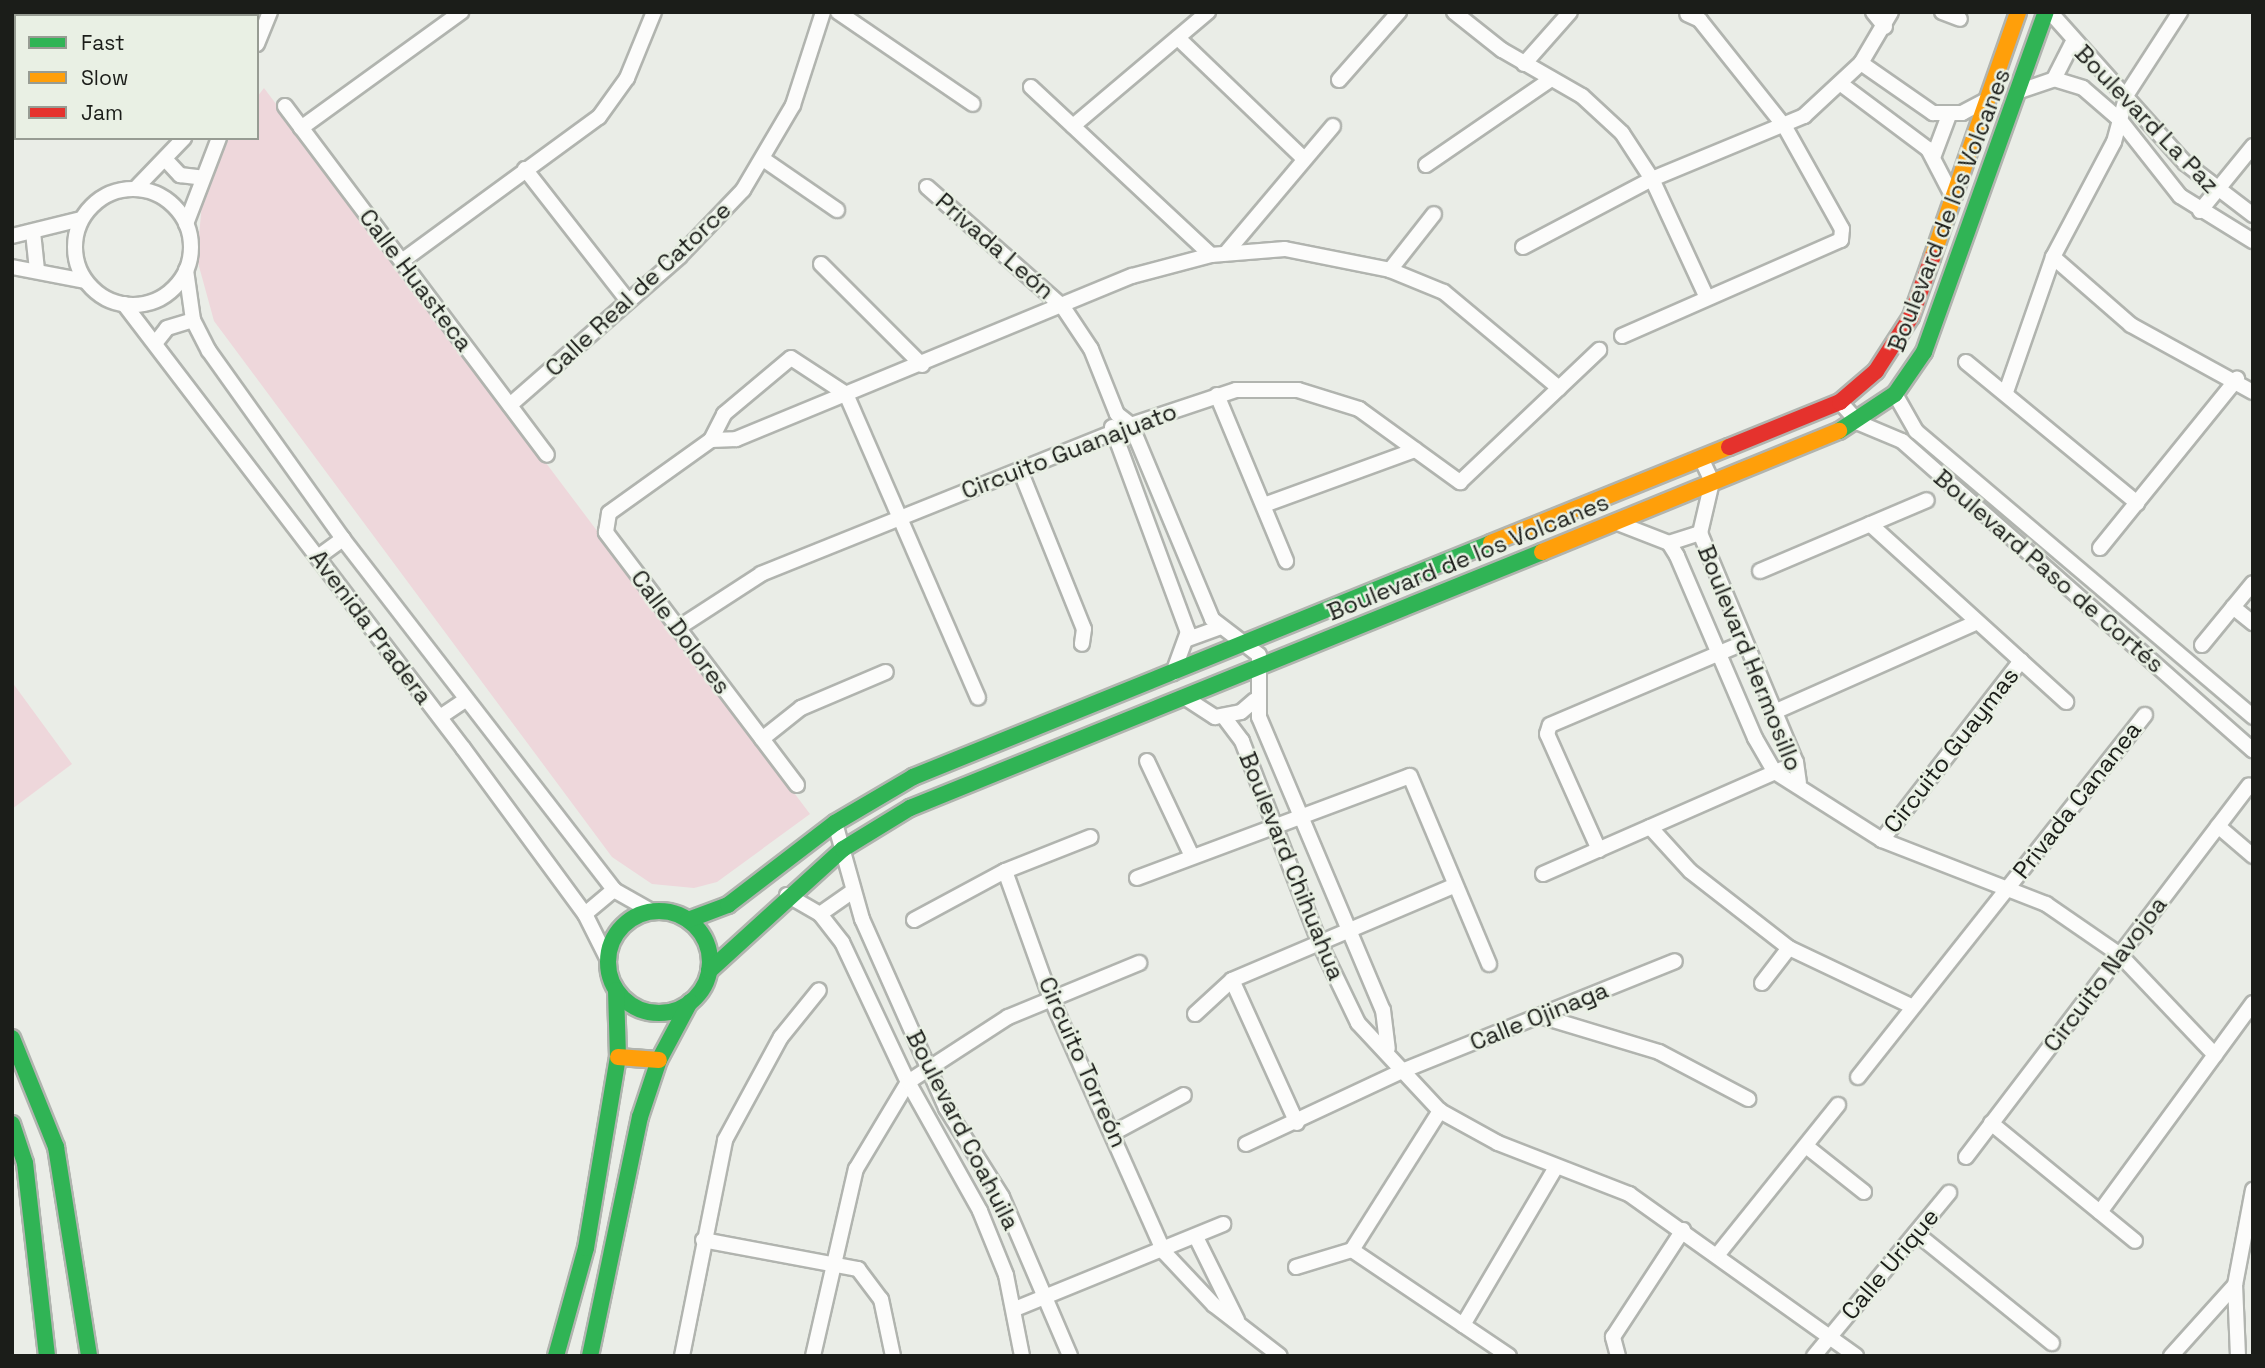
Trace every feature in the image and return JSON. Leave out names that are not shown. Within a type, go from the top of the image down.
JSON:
[{"type":"street","points":[[259,39],[270,12]]},
{"type":"street","points":[[301,128],[461,12]]},
{"type":"street","points":[[402,261],[599,117],[627,78],[654,12]]},
{"type":"street","name":"Calle Real de Catorce","points":[[510,405],[714,224],[764,159],[793,105],[823,12]]},
{"type":"street","points":[[838,12],[972,104]]},
{"type":"street","points":[[1073,126],[1208,12]]},
{"type":"street","points":[[1339,80],[1399,12]]},
{"type":"street","points":[[1454,12],[1524,64],[1551,79],[1622,133],[1652,179],[1707,298]]},
{"type":"street","points":[[1524,64],[1570,12]]},
{"type":"street","points":[[1873,12],[1885,27]]},
{"type":"street","points":[[1523,247],[1652,179],[1785,127],[1841,84],[1861,63],[1885,27],[1891,12]]},
{"type":"street","points":[[1942,12],[1960,19]]},
{"type":"street","name":"Boulevard de los Volcanes","points":[[688,920],[728,905],[835,823],[913,777],[1840,402],[1894,347],[1953,197],[2018,12]]},
{"type":"street","name":"Boulevard de los Volcanes","points":[[709,971],[787,895],[843,849],[910,808],[1859,423],[1895,394],[1924,352],[2048,12]]},
{"type":"street","name":"Boulevard La Paz","points":[[2048,12],[2072,44],[2127,94],[2216,191],[2253,215]]},
{"type":"street","points":[[2006,392],[2053,257],[2120,120],[2127,94],[2180,12]]},
{"type":"street","points":[[1622,336],[1841,240],[1842,229],[1785,127],[1700,20],[1687,14]]},
{"type":"street","points":[[1178,38],[1304,159]]},
{"type":"street","points":[[2054,79],[2072,44]]},
{"type":"street","points":[[1861,63],[1924,108],[1949,115],[1988,99]]},
{"type":"street","points":[[1426,165],[1551,79]]},
{"type":"street","name":"Boulevard La Paz","points":[[2020,91],[2054,79],[2083,88],[2120,120],[2180,196],[2253,242]]},
{"type":"street","points":[[1841,84],[1934,155],[1953,197]]},
{"type":"street","points":[[1031,87],[1210,255]]},
{"type":"street","name":"Calle Huasteca","points":[[285,106],[547,455]]},
{"type":"street","points":[[1934,155],[1949,115]]},
{"type":"street","points":[[1226,253],[1333,126]]},
{"type":"street","points":[[12,236],[81,219],[104,196],[135,189],[166,160],[182,140]]},
{"type":"street","points":[[12,267],[37,268],[85,281],[124,304],[161,298],[186,270],[186,223],[218,140]]},
{"type":"street","points":[[2200,211],[2253,145]]},
{"type":"street","points":[[764,159],[837,211]]},
{"type":"street","points":[[166,160],[180,175],[203,178]]},
{"type":"street","points":[[525,169],[628,301]]},
{"type":"street","name":"Privada León","points":[[927,187],[1063,306],[1091,349],[1117,414]]},
{"type":"street","points":[[135,189],[165,199],[186,223]]},
{"type":"street","points":[[1390,270],[1434,214]]},
{"type":"street","points":[[81,219],[74,250],[85,281]]},
{"type":"street","points":[[33,232],[37,268]]},
{"type":"street","points":[[978,697],[846,394],[791,358],[724,414],[711,440],[736,439],[846,394],[922,365],[1132,276],[1226,253],[1285,249],[1390,270],[1444,292],[1559,388],[1599,350]]},
{"type":"street","points":[[2053,257],[2130,325],[2237,379],[2253,392]]},
{"type":"street","points":[[821,264],[922,365]]},
{"type":"street","name":"Avenida Pradera","points":[[186,270],[193,320],[343,539],[614,890],[651,911]]},
{"type":"street","name":"Avenida Pradera","points":[[124,304],[156,341],[440,717],[584,914],[607,958]]},
{"type":"street","points":[[156,341],[167,328],[193,320]]},
{"type":"street","points":[[1966,362],[2006,392],[2137,503]]},
{"type":"street","points":[[2100,548],[2237,379]]},
{"type":"street","name":"Circuito Guanajuato","points":[[678,628],[761,574],[1110,433],[1217,395],[1264,387],[1329,398],[1387,425],[1415,450],[1460,482],[1559,388]]},
{"type":"street","name":"Boulevard Paso de Cortés","points":[[1895,394],[1916,431],[2253,717]]},
{"type":"street","points":[[1217,395],[1286,561]]},
{"type":"street","name":"Boulevard Paso de Cortés","points":[[1840,402],[1859,423],[1902,441],[2253,750]]},
{"type":"street","points":[[1173,673],[1188,639],[1110,433],[1117,414],[1131,425],[1219,628]]},
{"type":"street","name":"Calle Dolores","points":[[711,440],[638,488],[604,523],[678,628],[797,785]]},
{"type":"street","points":[[1264,505],[1415,450]]},
{"type":"street","points":[[1701,458],[1712,482]]},
{"type":"street","points":[[1020,470],[1084,629],[1082,644]]},
{"type":"street","name":"Boulevard Hermosillo","points":[[1712,482],[1700,533],[1772,713],[1796,762],[1799,783]]},
{"type":"street","points":[[1760,571],[1927,500]]},
{"type":"street","name":"Boulevard Hermosillo","points":[[1615,522],[1669,543],[1700,533]]},
{"type":"street","name":"Circuito Guaymas","points":[[1870,524],[2066,702]]},
{"type":"street","points":[[318,557],[343,539]]},
{"type":"street","name":"Boulevard Hermosillo","points":[[1669,543],[1718,655],[1775,772],[1799,783],[1882,840],[2010,886],[2120,955],[2214,1055]]},
{"type":"street","points":[[2202,645],[2253,583]]},
{"type":"street","points":[[2234,607],[2253,623]]},
{"type":"street","points":[[1772,713],[1977,622]]},
{"type":"street","points":[[1184,697],[1206,715],[1224,717],[1255,700],[1262,666],[1249,641],[1219,628],[1188,639]]},
{"type":"street","points":[[1599,850],[1547,734],[1550,725],[1743,643]]},
{"type":"street","name":"Circuito Guaymas","points":[[1882,840],[2021,661]]},
{"type":"street","points":[[2183,689],[2199,670]]},
{"type":"street","points":[[762,739],[801,708],[886,672]]},
{"type":"street","points":[[440,717],[465,700]]},
{"type":"street","name":"Boulevard Chihuahua","points":[[1255,700],[1382,1010],[1388,1049]]},
{"type":"street","name":"Privada Cananea","points":[[1858,1077],[2145,715]]},
{"type":"street","name":"Boulevard Chihuahua","points":[[1224,717],[1242,741],[1320,944],[1358,1023],[1388,1049],[1402,1071],[1440,1111],[1556,1167],[1629,1194],[1719,1253],[1856,1356]]},
{"type":"street","points":[[1147,761],[1192,856]]},
{"type":"street","points":[[1543,874],[1796,762]]},
{"type":"street","points":[[1138,878],[1300,813],[1410,776],[1453,886],[1489,964]]},
{"type":"street","name":"Circuito Navojoa","points":[[1966,1157],[2249,785]]},
{"type":"street","name":"Boulevard Coahuila","points":[[835,823],[851,892],[927,1067],[1002,1197],[1042,1298],[1070,1356]]},
{"type":"street","points":[[2218,825],[2253,856]]},
{"type":"street","points":[[1650,827],[1690,871],[1789,948],[1913,1007]]},
{"type":"street","points":[[914,920],[1005,871],[1091,837]]},
{"type":"street","name":"Circuito Torreón","points":[[1005,871],[1050,996],[1115,1132],[1164,1252]]},
{"type":"street","points":[[1195,1014],[1232,980],[1453,886]]},
{"type":"street","points":[[584,914],[614,890]]},
{"type":"street","points":[[820,914],[851,892]]},
{"type":"street","name":"Boulevard Coahuila","points":[[787,895],[820,914],[848,953],[908,1082],[980,1211],[1015,1309],[1022,1356]]},
{"type":"street","points":[[728,905],[744,935]]},
{"type":"street","points":[[556,1356],[586,1248],[618,1057],[616,990],[607,958],[626,922],[651,911],[688,920],[706,942],[709,971],[659,1060],[627,1168],[590,1356]]},
{"type":"street","points":[[1762,982],[1789,948]]},
{"type":"street","name":"Calle Ojinaga","points":[[1246,1144],[1297,1124],[1402,1071],[1675,961]]},
{"type":"street","points":[[813,1356],[856,1169],[908,1082],[927,1067],[1050,996],[1139,962]]},
{"type":"street","points":[[1232,980],[1297,1124]]},
{"type":"street","points":[[616,990],[642,1010],[659,1013],[690,1003]]},
{"type":"street","points":[[682,1356],[714,1175],[738,1106],[818,990]]},
{"type":"street","points":[[2099,1212],[2253,1003]]},
{"type":"street","points":[[1540,1016],[1659,1052],[1748,1099]]},
{"type":"street","points":[[12,1038],[56,1146],[89,1356]]},
{"type":"street","points":[[618,1057],[659,1060]]},
{"type":"street","points":[[1115,1132],[1184,1095]]},
{"type":"street","points":[[1719,1253],[1838,1105]]},
{"type":"street","points":[[1296,1267],[1352,1251],[1440,1111]]},
{"type":"street","points":[[12,1124],[24,1163],[47,1356]]},
{"type":"street","points":[[1991,1124],[2135,1241]]},
{"type":"street","points":[[1806,1146],[1864,1192]]},
{"type":"street","points":[[1463,1325],[1556,1167]]},
{"type":"street","points":[[2238,1356],[2235,1285],[2253,1190]]},
{"type":"street","name":"Calle Urique","points":[[1814,1356],[1949,1193]]},
{"type":"street","points":[[1015,1309],[1164,1252],[1223,1224]]},
{"type":"street","points":[[1618,1356],[1613,1337],[1683,1230]]},
{"type":"street","points":[[1916,1233],[2052,1343]]},
{"type":"street","points":[[1196,1237],[1237,1321]]},
{"type":"street","points":[[703,1240],[833,1260],[872,1281],[893,1356]]},
{"type":"street","points":[[1352,1251],[1509,1356]]},
{"type":"street","points":[[1164,1252],[1237,1321],[1280,1356]]},
{"type":"street","points":[[2171,1356],[2235,1285]]},
{"type":"shaded area","points":[[264,88],[810,814],[717,882],[694,888],[652,884],[612,857],[214,321],[197,259],[203,191],[227,140],[259,140],[259,94]]},
{"type":"shaded area","points":[[12,682],[72,764],[12,809]]},
{"type":"traffic: fast","points":[[1839,431],[1895,394],[1924,352],[2046,12]]},
{"type":"traffic: fast","points":[[688,920],[728,905],[835,823],[913,777],[1491,543]]},
{"type":"traffic: fast","points":[[709,971],[843,849],[910,808],[1542,552]]},
{"type":"traffic: fast","points":[[659,911],[678,915],[695,926],[706,943],[710,962],[706,981],[695,998],[678,1009],[659,1013],[640,1009],[623,998],[612,981],[608,962],[612,943],[623,926],[640,915],[659,911]]},
{"type":"traffic: fast","points":[[556,1356],[586,1248],[618,1057],[616,990]]},
{"type":"traffic: fast","points":[[590,1356],[640,1117],[659,1060],[690,1002]]},
{"type":"traffic: fast","points":[[12,1038],[56,1147],[89,1356]]},
{"type":"traffic: fast","points":[[12,1124],[25,1163],[47,1356]]},
{"type":"traffic: slow","points":[[1932,258],[2018,12]]},
{"type":"traffic: slow","points":[[1542,552],[1839,431]]},
{"type":"traffic: slow","points":[[1491,543],[1729,447]]},
{"type":"traffic: slow","points":[[618,1057],[659,1060]]},
{"type":"traffic: jam","points":[[1729,447],[1840,402],[1876,371],[1911,317],[1932,258]]}]
